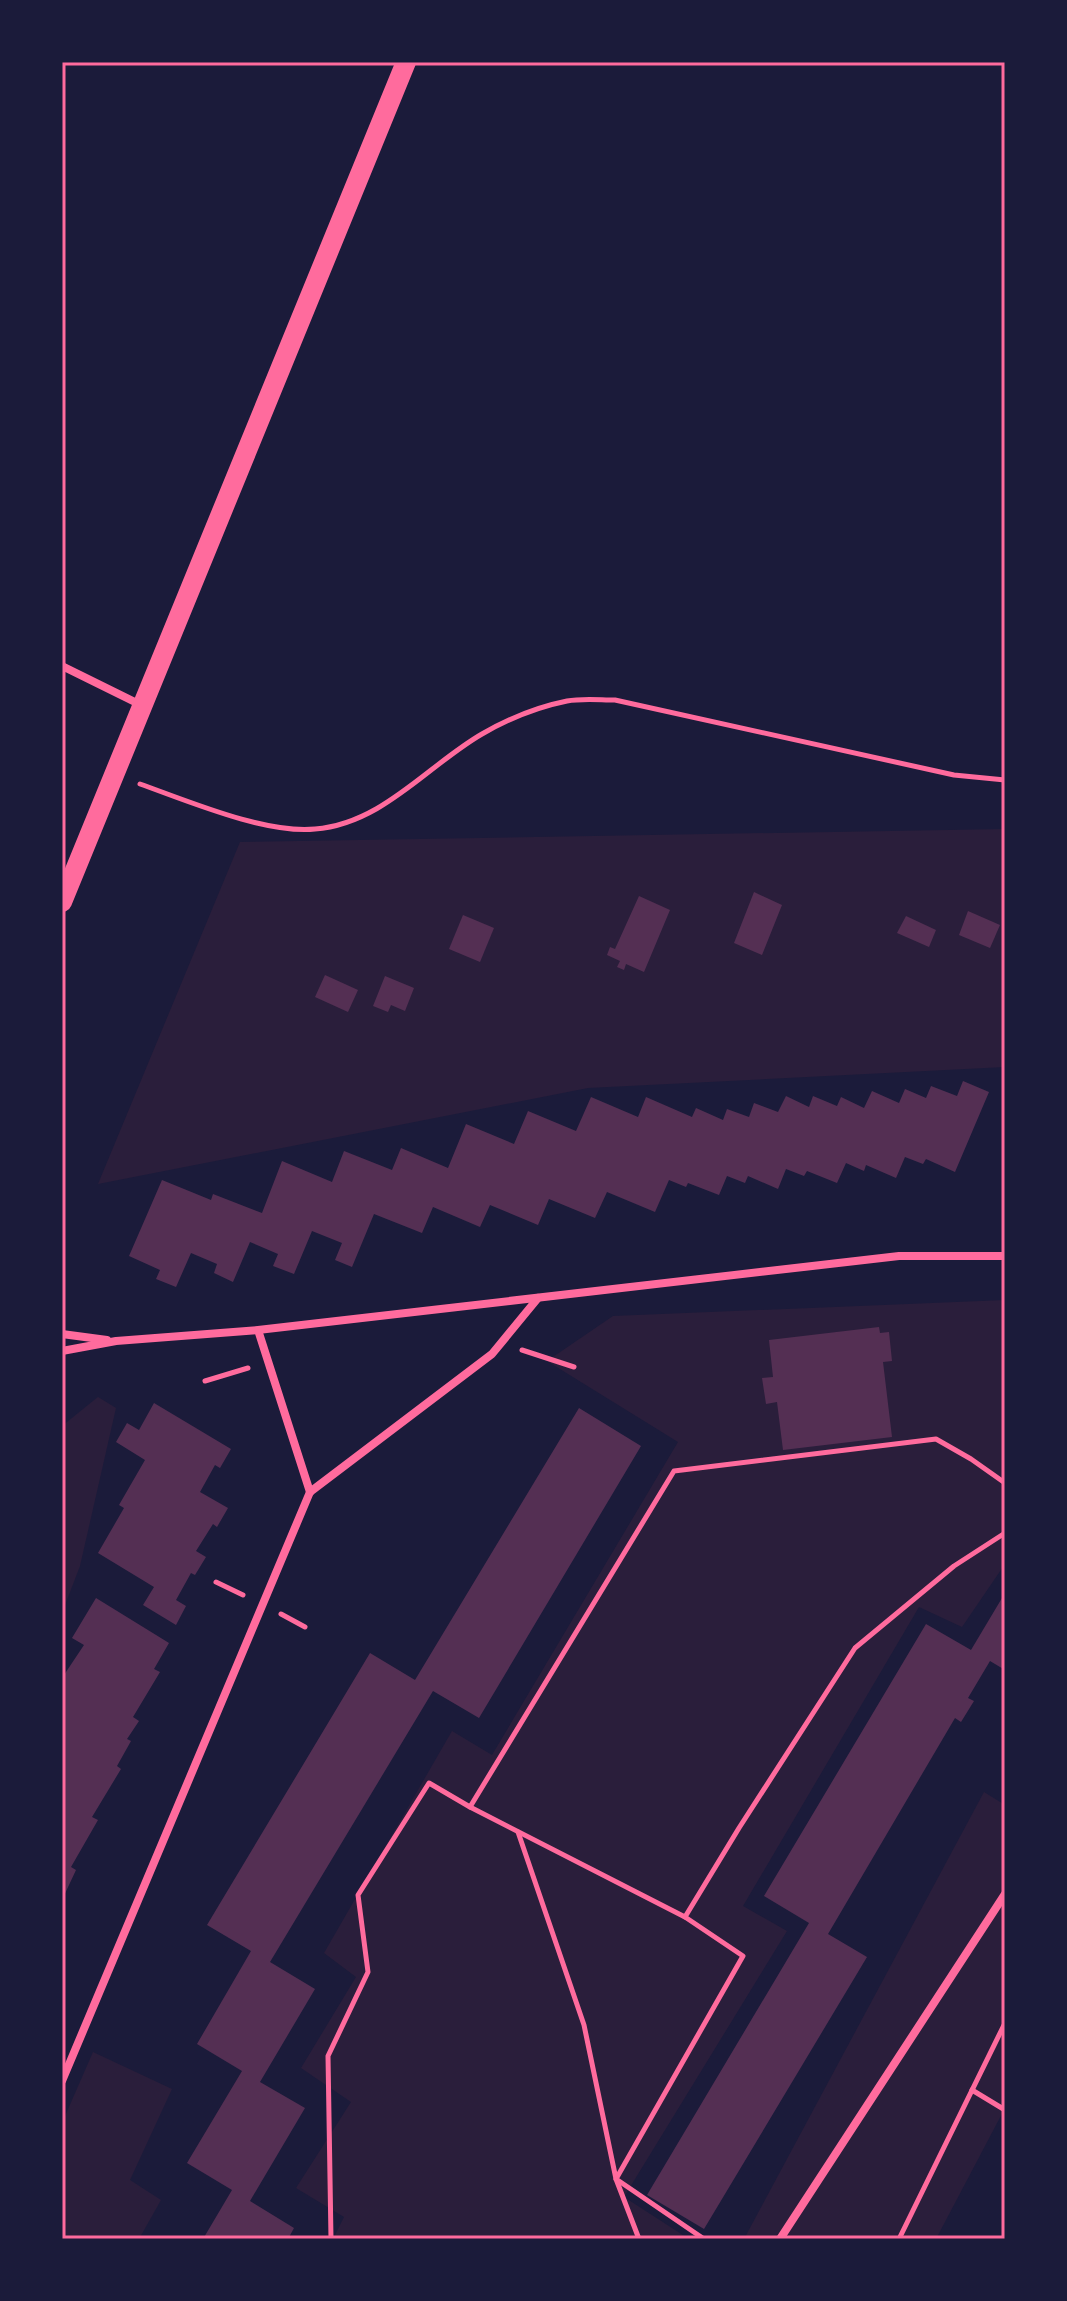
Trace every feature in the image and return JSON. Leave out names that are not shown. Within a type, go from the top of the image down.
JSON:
[{"type":"main road","points":[[62,902],[406,62]]},
{"type":"street","points":[[62,666],[141,706]]},
{"type":"street","points":[[62,1351],[116,1341],[258,1330],[899,1256],[1005,1256]]},
{"type":"street","points":[[62,2081],[310,1492],[492,1354],[538,1298]]},
{"type":"street","points":[[258,1330],[310,1492]]},
{"type":"street","points":[[62,1334],[116,1341]]},
{"type":"street","points":[[780,2239],[1005,1894]]},
{"type":"path","points":[[113,775],[274,826],[314,830],[341,825],[381,806],[480,735],[518,716],[569,700],[615,700],[954,775],[1005,780]]},
{"type":"path","points":[[470,1807],[674,1471],[936,1439],[1005,1483]]},
{"type":"path","points":[[685,1917],[855,1648],[954,1566],[1005,1533]]},
{"type":"path","points":[[331,2239],[328,2056],[368,1972],[358,1895],[429,1783],[685,1917],[743,1956],[616,2179]]},
{"type":"path","points":[[518,1832],[584,2025],[616,2179],[639,2239]]},
{"type":"path","points":[[899,2239],[1005,2023]]},
{"type":"path","points":[[972,2090],[1005,2110]]},
{"type":"path","points":[[616,2179],[704,2239]]},
{"type":"shaded area","points":[[1005,829],[1005,1067],[588,1088],[98,1184],[240,842]]},
{"type":"shaded area","points":[[1005,1300],[1005,1564],[962,1627],[919,1607],[743,1906],[787,1931],[624,2197],[689,2239],[333,2239],[344,2217],[296,2188],[351,2102],[301,2068],[356,1977],[324,1953],[452,1731],[492,1755],[678,1442],[547,1361],[613,1316]]},
{"type":"shaded area","points":[[98,1397],[116,1408],[80,1566],[62,1613],[62,1426]]},
{"type":"shaded area","points":[[984,1792],[1005,1805],[1005,2108],[936,2239],[744,2239]]},
{"type":"shaded area","points":[[93,2052],[172,2089],[130,2180],[161,2200],[139,2239],[62,2239],[62,2123]]},
{"type":"building","points":[[754,892],[782,905],[762,955],[734,943]]},
{"type":"building","points":[[639,896],[670,910],[644,972],[626,964],[624,970],[617,967],[620,961],[607,955],[610,947],[615,949]]},
{"type":"building","points":[[968,911],[1000,925],[990,948],[959,935]]},
{"type":"building","points":[[463,915],[494,928],[480,962],[449,949]]},
{"type":"building","points":[[906,916],[936,930],[929,947],[897,933]]},
{"type":"building","points":[[325,975],[358,990],[348,1012],[315,997]]},
{"type":"building","points":[[385,976],[414,988],[405,1011],[391,1005],[388,1012],[373,1006]]},
{"type":"building","points":[[963,1081],[989,1092],[955,1172],[926,1159],[923,1164],[905,1157],[896,1178],[866,1165],[864,1171],[846,1163],[837,1183],[807,1171],[804,1176],[786,1169],[778,1189],[748,1176],[745,1183],[727,1176],[719,1195],[688,1183],[686,1187],[669,1180],[655,1212],[607,1192],[595,1218],[549,1199],[538,1225],[490,1205],[480,1227],[433,1207],[422,1233],[374,1214],[352,1267],[335,1260],[342,1243],[312,1231],[294,1274],[273,1266],[278,1254],[250,1242],[233,1282],[214,1273],[217,1264],[191,1253],[176,1287],[156,1279],[160,1270],[129,1256],[162,1180],[211,1200],[213,1194],[262,1213],[282,1161],[332,1182],[344,1151],[392,1170],[401,1148],[448,1168],[466,1124],[514,1144],[528,1111],[576,1131],[591,1097],[638,1117],[646,1097],[692,1117],[696,1108],[723,1120],[727,1109],[749,1117],[754,1103],[778,1112],[786,1096],[809,1107],[813,1096],[837,1106],[841,1097],[864,1108],[872,1091],[899,1103],[905,1089],[926,1098],[931,1086],[957,1096]]},
{"type":"building","points":[[879,1327],[880,1333],[889,1332],[892,1361],[883,1362],[892,1437],[783,1450],[777,1402],[766,1404],[762,1378],[773,1377],[769,1340]]},
{"type":"building","points":[[154,1403],[231,1449],[220,1468],[215,1465],[200,1492],[228,1508],[217,1527],[213,1524],[196,1551],[206,1557],[195,1575],[191,1573],[176,1600],[186,1606],[176,1625],[143,1605],[154,1587],[98,1553],[124,1508],[119,1505],[145,1460],[116,1442],[127,1423],[139,1430]]},
{"type":"building","points":[[579,1408],[641,1446],[479,1718],[433,1691],[270,1962],[315,1989],[260,2082],[305,2108],[250,2201],[294,2228],[288,2239],[203,2239],[232,2190],[187,2163],[242,2071],[197,2044],[251,1951],[207,1925],[370,1653],[415,1680]]},
{"type":"building","points":[[1005,1593],[1005,1670],[990,1661],[968,1698],[974,1701],[961,1722],[955,1718],[828,1934],[867,1957],[704,2229],[647,2195],[809,1923],[764,1896],[926,1624],[971,1650]]},
{"type":"building","points":[[96,1598],[169,1643],[154,1669],[160,1672],[133,1717],[139,1721],[127,1739],[131,1741],[117,1766],[121,1769],[92,1817],[98,1820],[71,1867],[76,1870],[62,1900],[62,1678],[84,1645],[72,1638]]}]
